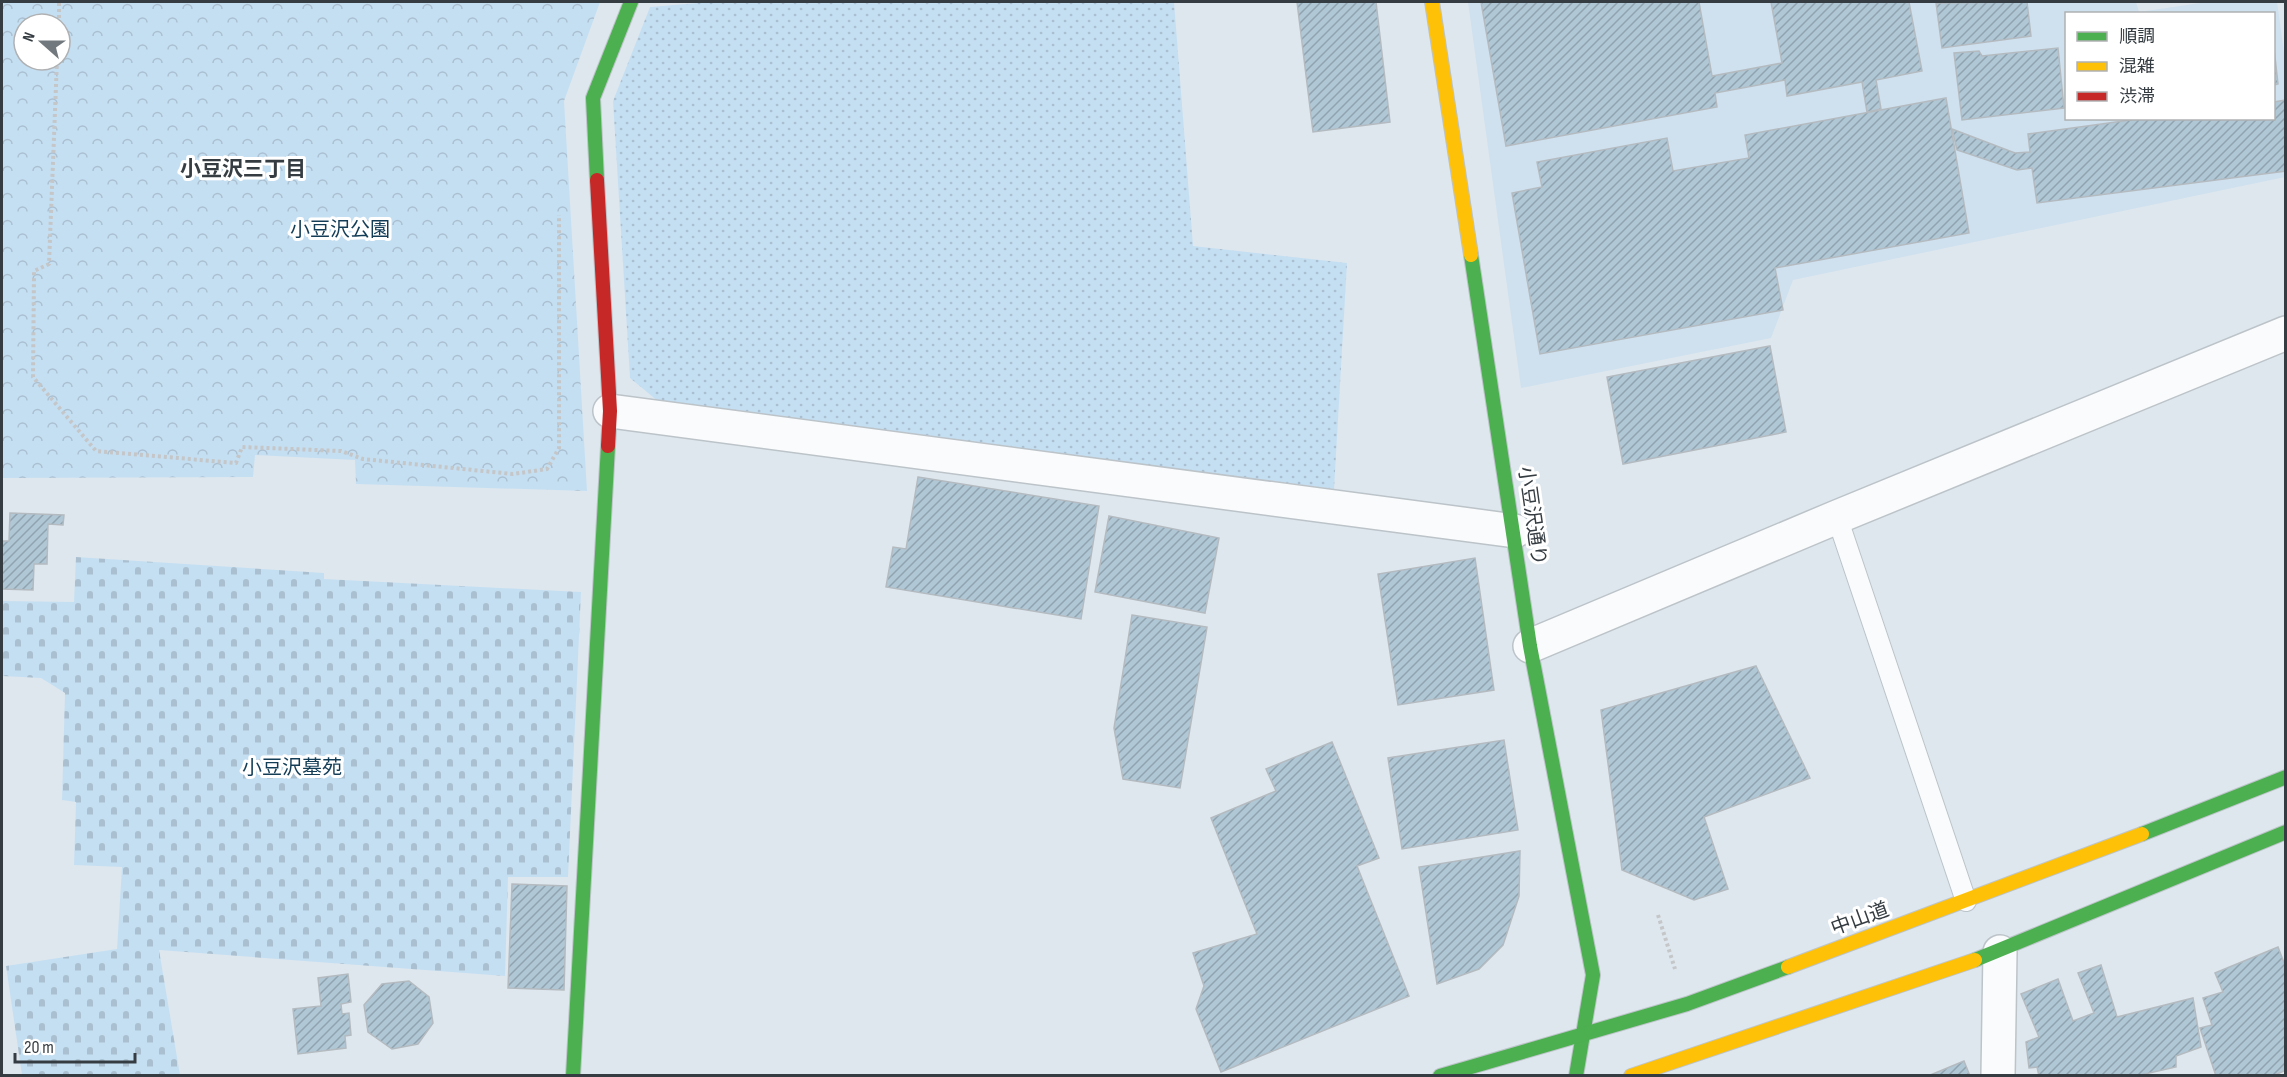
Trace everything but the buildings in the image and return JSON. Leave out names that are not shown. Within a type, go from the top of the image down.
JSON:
[{"type":"main road","points":[[573,1076],[610,411],[593,98],[631,2]]},
{"type":"main road","name":"小豆沢通り","points":[[1432,2],[1515,531],[1530,646],[1593,975],[1585,1036],[1576,1076]]},
{"type":"main road","name":"中山道","points":[[1440,1076],[1585,1036],[1687,1004],[2286,777]]},
{"type":"main road","points":[[1631,1076],[2001,952],[2286,832]]},
{"type":"street","points":[[1530,646],[2286,333]]},
{"type":"street","points":[[610,411],[1515,531]]},
{"type":"street","points":[[1998,1076],[2001,952]]},
{"type":"lane","points":[[1837,517],[1966,900]]},
{"type":"path","points":[[57,72],[49,264],[34,271],[33,377],[96,451],[236,463],[242,447],[330,450],[341,451],[363,459],[513,474],[547,469],[559,448],[559,210]]},
{"type":"path","points":[[1658,915],[1676,970]]},
{"type":"shaded area","points":[[1468,2],[2136,2],[2139,12],[2207,2],[2277,2],[2286,67],[2285,177],[1793,280],[1771,338],[1521,388]]},
{"type":"green space","name":"小豆沢公園","points":[[2,2],[600,2],[564,101],[587,491],[356,484],[355,460],[255,455],[253,477],[2,478]]},
{"type":"green space","points":[[710,2],[1174,2],[1193,246],[1347,263],[1334,489],[659,402],[630,378],[613,101],[650,7]]},
{"type":"green space","name":"小豆沢墓苑","points":[[76,557],[324,573],[324,579],[581,592],[568,877],[508,877],[505,976],[159,950],[180,1075],[22,1075],[6,966],[117,949],[122,867],[74,865],[76,802],[62,800],[65,693],[41,678],[2,676],[2,601],[74,602]]},
{"type":"traffic: fast","points":[[597,180],[593,98],[631,2]]},
{"type":"traffic: fast","points":[[1471,255],[1530,646],[1593,975],[1576,1076]]},
{"type":"traffic: fast","points":[[573,1076],[608,446]]},
{"type":"traffic: fast","points":[[2142,834],[2286,777]]},
{"type":"traffic: fast","points":[[1975,960],[2286,832]]},
{"type":"traffic: fast","points":[[1440,1076],[1687,1004],[1788,967]]},
{"type":"traffic: slow","points":[[1432,2],[1471,255]]},
{"type":"traffic: slow","points":[[1788,967],[2142,834]]},
{"type":"traffic: slow","points":[[1631,1076],[1975,960]]},
{"type":"traffic: jam","points":[[597,180],[610,411],[608,446]]},
{"type":"district","name":"小豆沢三丁目","points":[[243,169]]}]
